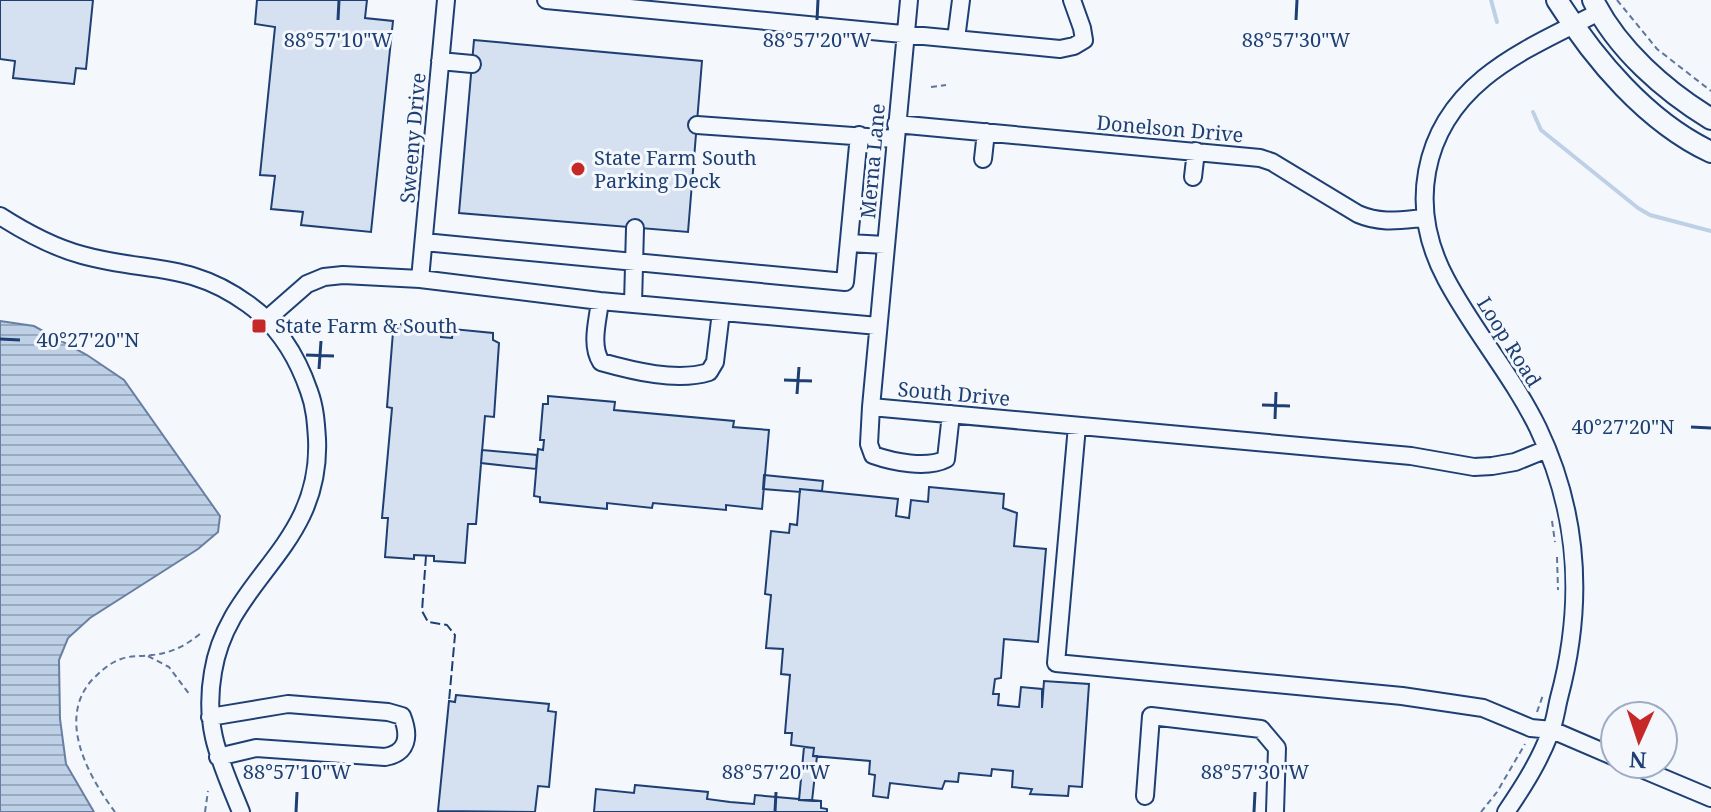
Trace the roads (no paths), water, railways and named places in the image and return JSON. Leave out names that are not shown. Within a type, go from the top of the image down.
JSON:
[{"type":"main road","points":[[1557,0],[1573,26],[1650,110],[1675,131],[1711,152]]},
{"type":"main road","points":[[1596,6],[1647,69],[1711,119]]},
{"type":"street","name":"Sweeny Drive","points":[[420,279],[446,0]]},
{"type":"street","points":[[546,0],[1060,49],[1084,40],[1072,0]]},
{"type":"street","name":"Merna Lane","points":[[878,326],[909,0]]},
{"type":"street","points":[[956,39],[961,0]]},
{"type":"street","name":"Loop Road","points":[[1506,812],[1536,765],[1552,730],[1569,661],[1576,597],[1573,551],[1562,491],[1547,449],[1528,409],[1446,281],[1430,247],[1424,218],[1427,171],[1435,145],[1455,109],[1484,78],[1559,31],[1573,26],[1596,6]]},
{"type":"street","points":[[440,61],[472,64]]},
{"type":"street","name":"Donelson Drive","points":[[697,125],[780,133],[859,135],[986,132],[1251,156],[1272,162],[1371,220],[1385,222],[1424,218]]},
{"type":"street","points":[[983,159],[986,132]]},
{"type":"street","points":[[424,242],[845,282],[859,135]]},
{"type":"street","points":[[1193,177],[1196,151]]},
{"type":"street","points":[[0,216],[36,237],[80,255],[177,270],[210,280],[228,289],[267,319],[299,363],[311,397],[316,431],[315,478],[299,523],[285,547],[252,587],[228,626],[213,671],[210,717],[218,757],[241,812]]},
{"type":"street","points":[[633,304],[636,262],[633,250],[640,228]]},
{"type":"street","points":[[849,243],[885,245]]},
{"type":"street","points":[[267,319],[307,284],[324,277],[343,275],[420,279],[600,301],[878,326]]},
{"type":"street","points":[[600,301],[595,341],[596,355],[601,362],[659,373],[695,376],[709,372],[715,362],[721,312]]},
{"type":"street","name":"South Drive","points":[[878,326],[871,407],[1411,456],[1474,467],[1515,462],[1547,449]]},
{"type":"street","points":[[871,407],[869,444],[873,455],[888,460],[936,464],[946,459],[951,414]]},
{"type":"street","points":[[1077,426],[1056,663],[1402,696],[1483,708],[1531,728],[1552,730],[1599,750]]},
{"type":"street","points":[[210,717],[288,704],[388,712],[402,716],[406,726],[404,747],[398,755],[385,757],[256,748],[218,757]]},
{"type":"street","points":[[1145,796],[1151,716],[1211,722],[1261,729],[1277,748],[1275,812]]},
{"type":"street","points":[[1668,780],[1711,798]]},
{"type":"water","points":[[0,321],[34,326],[87,355],[124,380],[220,516],[218,532],[198,549],[90,618],[68,638],[59,660],[60,719],[66,764],[94,812],[0,812]]},
{"type":"waterway","points":[[1491,0],[1497,22]]},
{"type":"waterway","points":[[1533,112],[1541,130],[1638,208],[1650,215],[1711,231]]},
{"type":"place","name":"State Farm South Parking Deck","points":[[578,169]]},
{"type":"place","name":"State Farm & South","points":[[259,326]]}]
